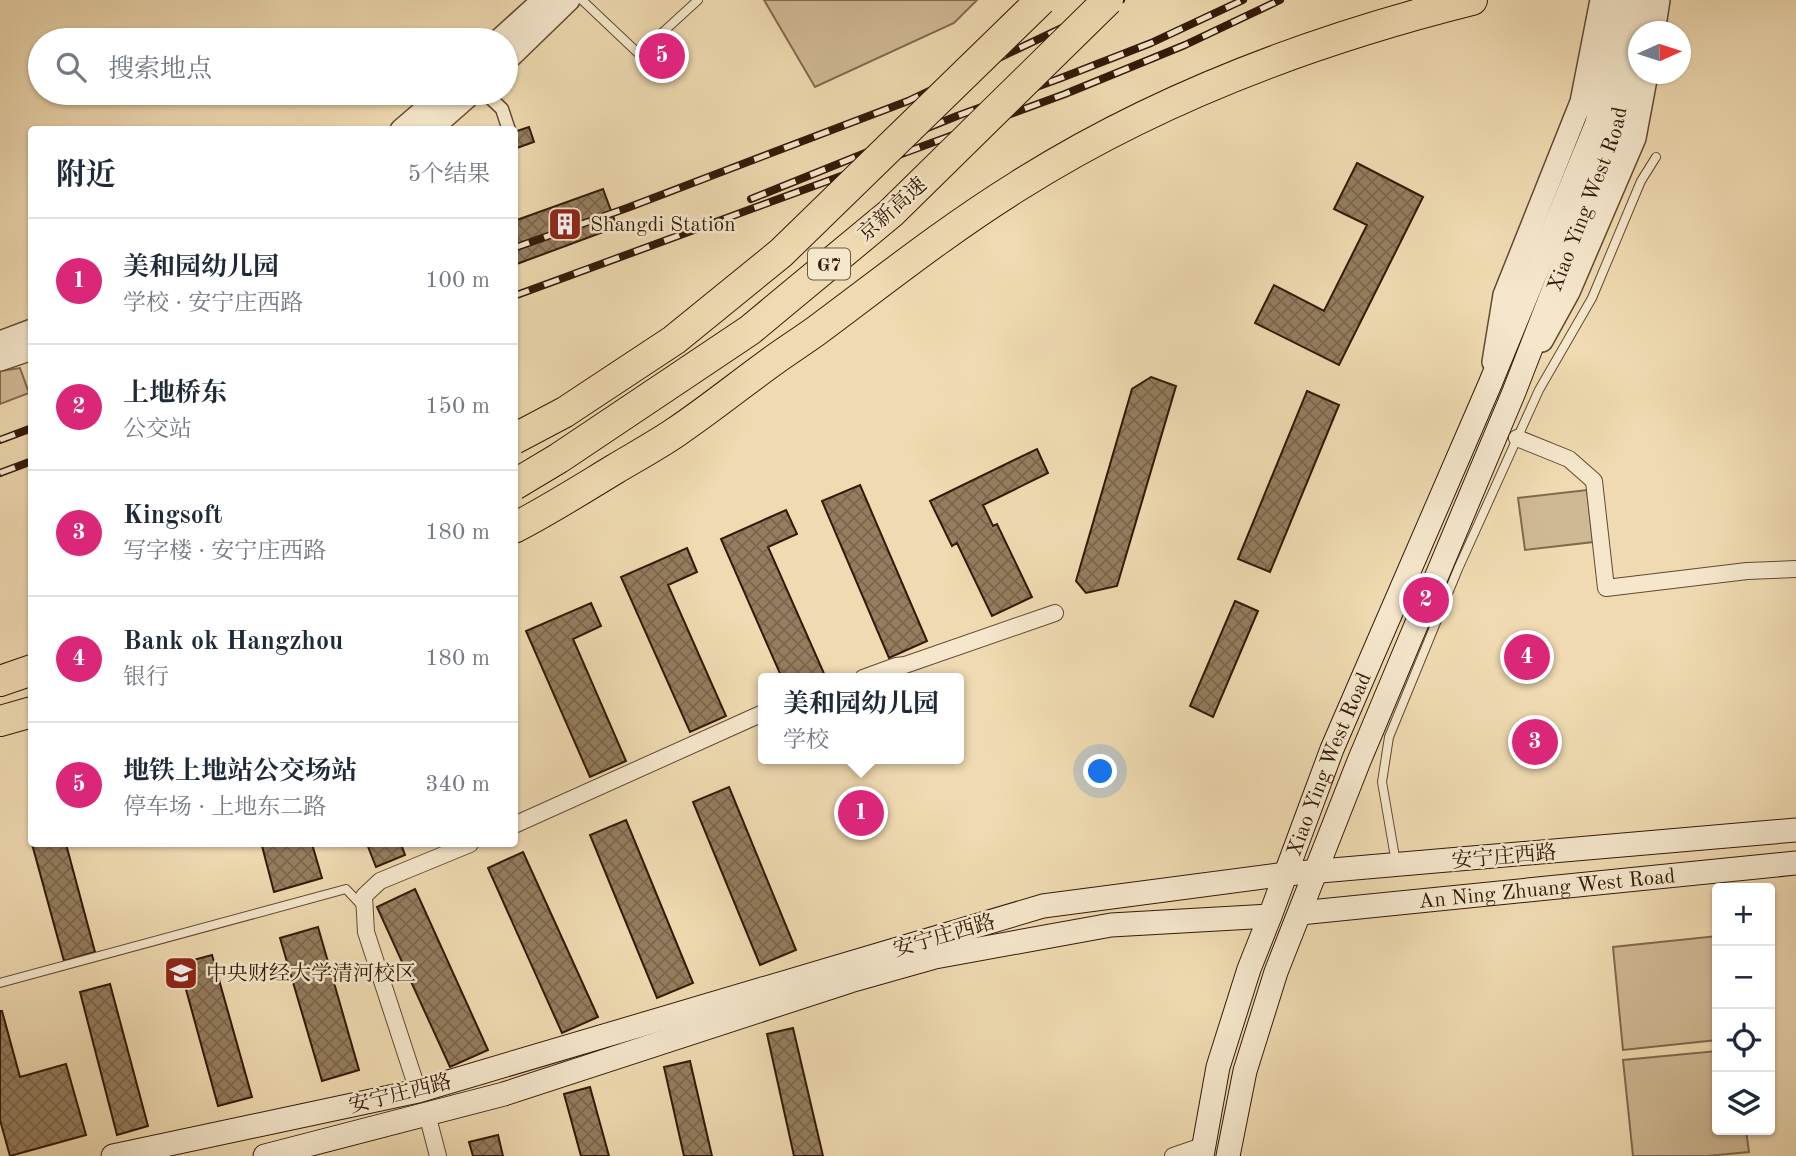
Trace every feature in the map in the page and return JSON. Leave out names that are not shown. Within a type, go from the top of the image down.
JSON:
[{"type":"highway","name":"G7","points":[[518,437],[565,412],[674,340],[781,253],[1041,0]]},
{"type":"highway","name":"京新高速","points":[[518,483],[750,330],[891,213],[1108,0]]},
{"type":"highway","points":[[518,526],[675,433],[971,216],[1094,141],[1208,87],[1274,60],[1357,32],[1472,0]]},
{"type":"highway","points":[[0,681],[28,671]]},
{"type":"main road","name":"Xiao Ying West Road","points":[[1202,1151],[1218,1067],[1249,969],[1332,749],[1490,383],[1597,123],[1622,0]]},
{"type":"main road","name":"Xiao Ying West Road","points":[[1228,1156],[1245,1070],[1276,972],[1364,748],[1450,565],[1615,131],[1640,0]]},
{"type":"main road","name":"安宁庄西路","points":[[113,1156],[418,1091],[1043,906],[1286,874],[1796,830]]},
{"type":"main road","name":"An Ning Zhuang West Road","points":[[1300,913],[1796,863]]},
{"type":"main road","points":[[265,1156],[504,1094],[850,981],[935,957],[1111,925],[1270,916]]},
{"type":"street","points":[[512,28],[543,0]]},
{"type":"street","points":[[518,49],[569,0]]},
{"type":"street","name":"Xiao Ying West Road","points":[[1490,383],[1504,295],[1581,102],[1601,0]]},
{"type":"street","points":[[1656,21],[1659,0]]},
{"type":"street","name":"Xiao Ying West Road","points":[[1514,392],[1569,292],[1635,138],[1645,84]]},
{"type":"street","points":[[406,126],[430,105]]},
{"type":"street","points":[[435,126],[458,105]]},
{"type":"street","points":[[498,105],[502,109],[508,126]]},
{"type":"street","points":[[0,342],[28,332]]},
{"type":"street","points":[[0,360],[28,350]]},
{"type":"street","points":[[1517,438],[1569,459],[1594,481],[1606,588],[1748,571],[1796,569]]},
{"type":"street","points":[[877,673],[1055,613]]},
{"type":"street","points":[[518,823],[758,715]]},
{"type":"street","points":[[418,1091],[366,932],[364,897],[380,881],[463,847]]},
{"type":"street","points":[[1270,916],[1300,913]]},
{"type":"street","points":[[427,1114],[438,1156]]},
{"type":"street","points":[[1173,1156],[1202,1151]]},
{"type":"lane","points":[[582,0],[639,54],[698,0]]},
{"type":"lane","points":[[1396,866],[1382,782],[1389,737],[1450,565],[1517,438],[1539,390],[1592,298],[1641,181],[1656,157]]},
{"type":"lane","points":[[0,984],[346,889],[365,908]]},
{"type":"shaded area","points":[[764,0],[977,0],[954,23],[815,87]]},
{"type":"shaded area","points":[[20,368],[28,393],[0,404],[0,371]]},
{"type":"shaded area","points":[[1587,490],[1593,542],[1525,550],[1518,498]]},
{"type":"shaded area","points":[[1712,937],[1712,1041],[1623,1050],[1613,947]]},
{"type":"shaded area","points":[[1712,1051],[1712,1135],[1747,1135],[1749,1152],[1707,1156],[1633,1156],[1623,1060]]},
{"type":"building","points":[[529,127],[534,142],[518,148],[518,131]]},
{"type":"building","points":[[1357,163],[1423,197],[1339,365],[1255,323],[1274,285],[1324,311],[1367,225],[1334,209]]},
{"type":"building","name":"Shangdi Station","points":[[603,189],[617,227],[518,264],[518,220]]},
{"type":"building","points":[[1151,377],[1176,386],[1117,586],[1086,593],[1076,581],[1132,389]]},
{"type":"building","points":[[1307,391],[1339,405],[1270,572],[1238,559]]},
{"type":"building","points":[[1037,449],[1048,473],[983,505],[993,526],[997,524],[1032,597],[992,616],[957,543],[952,546],[930,501]]},
{"type":"building","points":[[860,485],[927,641],[889,658],[822,501]]},
{"type":"building","points":[[786,510],[797,534],[768,547],[824,673],[780,673],[721,539]]},
{"type":"building","points":[[687,548],[697,572],[668,585],[726,716],[690,732],[621,577]]},
{"type":"building","points":[[1235,601],[1258,611],[1213,717],[1190,706]]},
{"type":"building","points":[[591,603],[601,626],[573,639],[626,761],[590,777],[526,631]]},
{"type":"building","points":[[729,787],[796,950],[760,965],[693,802]]},
{"type":"building","points":[[626,820],[693,983],[657,998],[590,835]]},
{"type":"building","points":[[33,847],[67,847],[95,952],[64,961]]},
{"type":"building","points":[[262,847],[313,847],[322,878],[274,892]]},
{"type":"building","points":[[368,847],[402,847],[405,855],[376,867]]},
{"type":"building","points":[[523,852],[598,1017],[562,1033],[488,868]]},
{"type":"building","points":[[415,889],[488,1050],[450,1067],[377,907]]},
{"type":"building","points":[[318,927],[359,1070],[322,1081],[280,938]]},
{"type":"building","points":[[212,955],[252,1097],[218,1106],[179,964]]},
{"type":"building","points":[[110,984],[148,1126],[117,1135],[80,992]]},
{"type":"building","points":[[0,1011],[20,1077],[66,1064],[86,1135],[10,1156],[0,1120]]},
{"type":"building","points":[[793,1028],[823,1156],[794,1156],[767,1034]]},
{"type":"building","points":[[690,1061],[712,1156],[684,1156],[664,1067]]},
{"type":"building","points":[[590,1087],[609,1156],[581,1156],[564,1094]]},
{"type":"building","points":[[498,1135],[503,1156],[473,1156],[469,1142]]},
{"type":"railway","points":[[518,247],[908,101],[1121,0]]},
{"type":"railway","points":[[751,199],[957,116],[1151,43],[1243,0]]},
{"type":"railway","points":[[518,295],[1065,94],[1185,45],[1280,0]]},
{"type":"railway","points":[[0,440],[28,430]]},
{"type":"railway","points":[[0,473],[28,462]]},
{"type":"place","name":"地铁上地站公交场站","points":[[662,56]]},
{"type":"place","name":"Shangdi Station","points":[[565,224]]},
{"type":"place","name":"上地桥东","points":[[1426,600]]},
{"type":"place","name":"Bank ok Hangzhou","points":[[1527,657]]},
{"type":"place","name":"Kingsoft","points":[[1535,742]]},
{"type":"place","name":"美和园幼儿园","points":[[861,813]]},
{"type":"place","name":"中央财经大学清河校区","points":[[181,973]]}]
